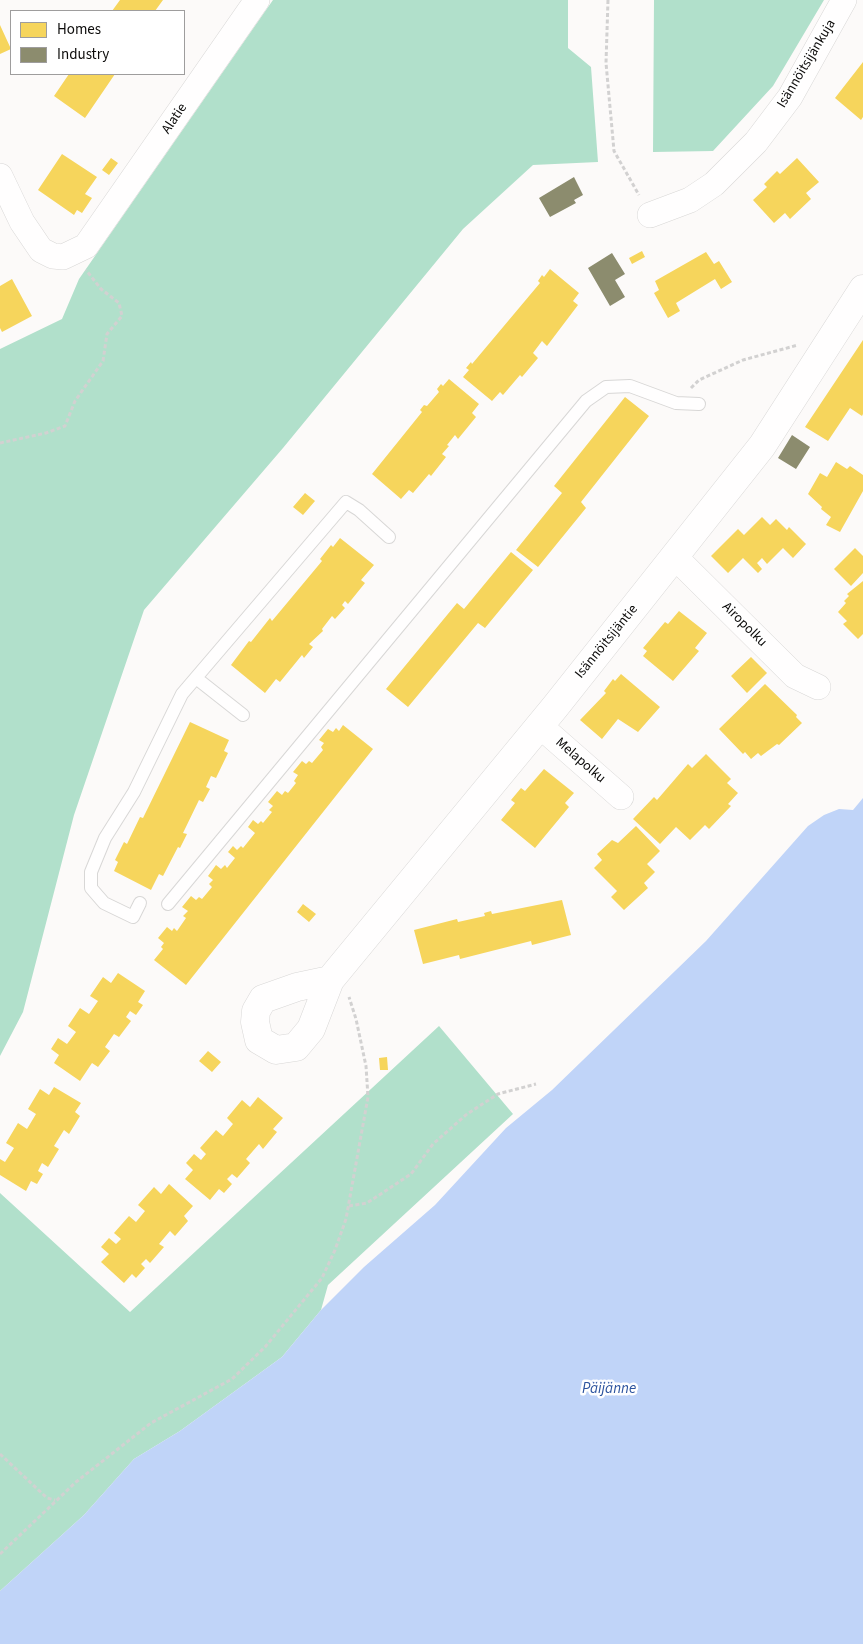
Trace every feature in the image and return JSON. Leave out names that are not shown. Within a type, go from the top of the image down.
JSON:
[{"type":"street","name":"Alatie","points":[[73,254],[86,246],[93,238],[256,0]]},
{"type":"street","name":"Isännöitsijänkuja","points":[[650,215],[690,200],[714,184],[756,142],[790,97],[844,0]]},
{"type":"street","points":[[0,176],[22,222],[41,250],[53,256],[63,258],[73,254]]},
{"type":"street","name":"Isännöitsijäntie","points":[[338,971],[675,557],[762,446],[862,293]]},
{"type":"street","name":"Airopolku","points":[[675,557],[795,676],[818,687]]},
{"type":"street","name":"Melapolku","points":[[539,725],[620,797]]},
{"type":"lane","points":[[168,904],[586,401],[606,387],[630,386],[676,403],[699,404]]},
{"type":"lane","points":[[140,903],[133,917],[104,903],[91,888],[91,872],[105,838],[134,792],[182,694],[346,502],[359,510],[389,537]]},
{"type":"lane","points":[[196,678],[243,714]]},
{"type":"path","points":[[608,0],[606,63],[614,151],[650,215]]},
{"type":"path","points":[[0,443],[46,433],[65,426],[75,401],[103,361],[107,334],[122,316],[119,303],[101,289],[73,254]]},
{"type":"path","points":[[676,403],[699,380],[743,360],[804,345]]},
{"type":"path","points":[[0,1554],[55,1500],[151,1423],[232,1379],[265,1347],[322,1278],[336,1250],[349,1206],[368,1097],[366,1066],[356,1019],[338,971]]},
{"type":"path","points":[[349,1206],[367,1202],[412,1174],[433,1144],[467,1114],[498,1094],[536,1084]]},
{"type":"path","points":[[0,1454],[47,1498],[55,1500]]},
{"type":"green space","points":[[273,0],[568,0],[568,48],[591,67],[598,162],[533,165],[463,229],[283,448],[144,610],[74,815],[23,1012],[0,1056],[0,349],[62,319],[79,279]]},
{"type":"green space","points":[[654,0],[824,0],[773,86],[713,151],[653,152]]},
{"type":"green space","points":[[439,1026],[513,1114],[328,1285],[321,1310],[282,1357],[180,1431],[134,1459],[84,1515],[0,1591],[0,1193],[130,1312]]},
{"type":"water","name":"Päijänne","points":[[863,798],[863,1644],[0,1644],[0,1591],[84,1515],[134,1459],[180,1431],[282,1357],[321,1310],[364,1267],[435,1205],[506,1128],[552,1090],[706,941],[808,826],[824,815],[839,809],[853,810]]},
{"type":"building: Homes","points":[[120,0],[163,0],[156,10],[113,10]]},
{"type":"building: Homes","points":[[0,25],[10,49],[0,54]]},
{"type":"building: Homes","points":[[863,62],[863,117],[861,120],[835,98]]},
{"type":"building: Homes","points":[[68,75],[114,75],[85,118],[54,96]]},
{"type":"building: Homes","points":[[62,154],[97,177],[85,194],[92,198],[82,213],[77,210],[74,215],[38,190]]},
{"type":"building: Homes","points":[[111,158],[118,163],[109,175],[102,170]]},
{"type":"building: Homes","points":[[797,158],[819,182],[806,193],[811,199],[790,219],[785,213],[774,223],[753,200],[767,187],[764,184],[777,171],[780,174]]},
{"type":"building: Homes","points":[[642,251],[645,257],[632,264],[629,258]]},
{"type":"building: Homes","points":[[706,252],[714,264],[719,261],[732,282],[721,289],[715,279],[676,303],[680,311],[668,318],[654,293],[659,290],[655,281]]},
{"type":"building: Homes","points":[[550,269],[579,293],[573,301],[578,305],[547,346],[542,341],[533,353],[538,358],[522,377],[520,375],[503,395],[500,392],[492,401],[463,377],[469,370],[466,368],[471,362],[472,364],[540,283],[538,281],[542,275],[544,277]]},
{"type":"building: Homes","points":[[12,279],[32,316],[2,332],[0,328],[0,286]]},
{"type":"building: Homes","points":[[863,340],[863,414],[862,416],[850,408],[828,441],[805,427]]},
{"type":"building: Homes","points":[[449,379],[479,404],[472,413],[476,417],[458,439],[455,435],[447,445],[449,446],[442,454],[446,457],[431,476],[429,474],[413,493],[409,490],[401,499],[372,474],[422,412],[420,410],[424,405],[427,406],[439,392],[437,389],[441,384],[443,386]]},
{"type":"building: Homes","points":[[625,397],[649,416],[581,502],[586,508],[538,567],[516,550],[562,493],[554,486]]},
{"type":"building: Homes","points":[[836,462],[847,469],[850,466],[863,475],[863,491],[840,532],[826,525],[831,517],[808,494],[820,473],[827,477]]},
{"type":"building: Homes","points":[[305,493],[315,501],[303,515],[293,507]]},
{"type":"building: Homes","points":[[762,517],[770,525],[776,519],[787,530],[789,527],[806,544],[793,558],[783,548],[767,564],[762,558],[757,563],[762,569],[758,573],[743,558],[728,573],[711,556],[738,529],[744,535]]},
{"type":"building: Homes","points":[[340,538],[374,565],[361,580],[365,583],[348,604],[345,601],[342,605],[345,608],[335,619],[332,616],[322,629],[323,631],[309,644],[313,647],[304,658],[302,655],[280,682],[276,679],[265,693],[231,665],[270,618],[272,621],[322,561],[320,559],[331,545],[333,547]]},
{"type":"building: Homes","points":[[855,548],[863,556],[863,573],[851,586],[834,569]]},
{"type":"building: Homes","points":[[511,552],[533,570],[485,628],[478,623],[408,707],[386,689],[457,603],[464,609]]},
{"type":"building: Homes","points":[[863,581],[863,634],[858,639],[843,624],[847,621],[838,612],[846,603],[844,601],[849,596],[847,594]]},
{"type":"building: Homes","points":[[679,611],[707,633],[695,648],[699,651],[673,681],[643,656],[647,651],[643,648],[665,622],[668,624]]},
{"type":"building: Homes","points":[[751,657],[767,673],[747,693],[731,676]]},
{"type":"building: Homes","points":[[621,674],[660,707],[638,732],[618,719],[602,739],[580,720],[606,693],[604,691],[613,679],[615,681]]},
{"type":"building: Homes","points":[[765,684],[797,715],[796,717],[802,723],[779,745],[777,744],[761,756],[758,753],[751,759],[745,752],[743,754],[719,729]]},
{"type":"building: Homes","points":[[190,722],[229,740],[224,751],[228,753],[216,778],[211,776],[206,787],[210,789],[203,802],[199,800],[183,833],[187,834],[180,848],[178,847],[163,876],[159,874],[151,890],[114,871],[118,862],[115,860],[124,842],[127,844],[140,817],[143,818]]},
{"type":"building: Homes","points":[[343,725],[373,749],[186,985],[154,960],[163,949],[161,947],[164,943],[158,938],[167,927],[172,931],[174,928],[177,931],[186,918],[183,916],[188,911],[182,907],[191,896],[196,900],[199,897],[202,899],[212,887],[209,884],[213,880],[208,876],[216,865],[221,869],[225,865],[227,868],[235,858],[228,852],[233,846],[237,850],[241,846],[243,848],[255,833],[248,827],[253,820],[258,824],[261,821],[263,823],[272,812],[269,810],[273,806],[268,802],[277,791],[282,795],[285,791],[288,793],[296,783],[294,781],[298,775],[293,772],[302,761],[306,764],[309,761],[312,763],[323,750],[321,747],[324,743],[319,740],[328,729],[333,732],[336,728],[339,731]]},
{"type":"building: Homes","points":[[706,754],[731,779],[727,783],[738,793],[728,804],[731,806],[709,829],[705,825],[690,840],[676,827],[660,844],[633,819],[654,797],[657,800],[688,764],[692,768]]},
{"type":"building: Homes","points":[[544,769],[574,793],[565,803],[569,807],[535,848],[501,820],[515,803],[511,800],[521,788],[525,791]]},
{"type":"building: Homes","points":[[636,826],[660,851],[647,864],[655,872],[644,883],[648,888],[624,910],[611,897],[617,891],[594,868],[602,860],[597,854],[612,840],[618,843]]},
{"type":"building: Homes","points":[[562,900],[571,935],[532,945],[531,941],[460,959],[459,955],[423,964],[414,930],[457,919],[458,922],[485,916],[484,913],[491,911],[492,914]]},
{"type":"building: Homes","points":[[303,904],[316,914],[309,922],[297,912]]},
{"type":"building: Homes","points":[[118,973],[145,991],[138,1002],[143,1005],[136,1015],[130,1011],[126,1017],[131,1021],[119,1037],[114,1034],[105,1047],[110,1051],[98,1067],[92,1063],[80,1081],[54,1063],[59,1055],[51,1049],[58,1038],[67,1044],[76,1032],[68,1026],[80,1008],[89,1014],[98,1001],[90,996],[103,977],[111,983]]},
{"type":"building: Homes","points":[[208,1051],[221,1062],[212,1072],[199,1061]]},
{"type":"building: Homes","points":[[387,1057],[388,1070],[380,1070],[379,1058]]},
{"type":"building: Homes","points":[[54,1087],[81,1103],[75,1112],[80,1116],[69,1134],[64,1130],[54,1146],[59,1149],[48,1167],[42,1163],[38,1171],[43,1174],[37,1184],[31,1181],[26,1191],[0,1175],[0,1159],[5,1162],[14,1148],[6,1143],[18,1123],[27,1129],[36,1114],[28,1109],[40,1089],[49,1095]]},
{"type":"building: Homes","points":[[258,1097],[283,1118],[273,1129],[277,1132],[263,1149],[259,1144],[246,1159],[250,1163],[237,1178],[232,1174],[227,1179],[232,1184],[224,1193],[219,1189],[210,1200],[185,1179],[193,1170],[186,1163],[194,1154],[201,1160],[206,1154],[200,1148],[216,1130],[223,1136],[233,1124],[227,1118],[242,1100],[250,1107]]},
{"type":"building: Homes","points":[[169,1184],[193,1206],[184,1216],[188,1221],[175,1236],[170,1231],[159,1244],[164,1247],[150,1263],[146,1259],[141,1264],[145,1268],[136,1278],[132,1274],[124,1283],[101,1262],[109,1254],[101,1247],[109,1238],[116,1244],[121,1239],[114,1233],[129,1216],[136,1222],[145,1211],[138,1205],[154,1187],[161,1194]]},
{"type":"building: Industry","points":[[574,177],[583,195],[574,200],[576,203],[550,217],[539,198]]},
{"type":"building: Industry","points":[[612,253],[625,274],[615,280],[625,297],[610,306],[588,268]]},
{"type":"building: Industry","points":[[792,435],[810,447],[796,469],[778,458]]}]
